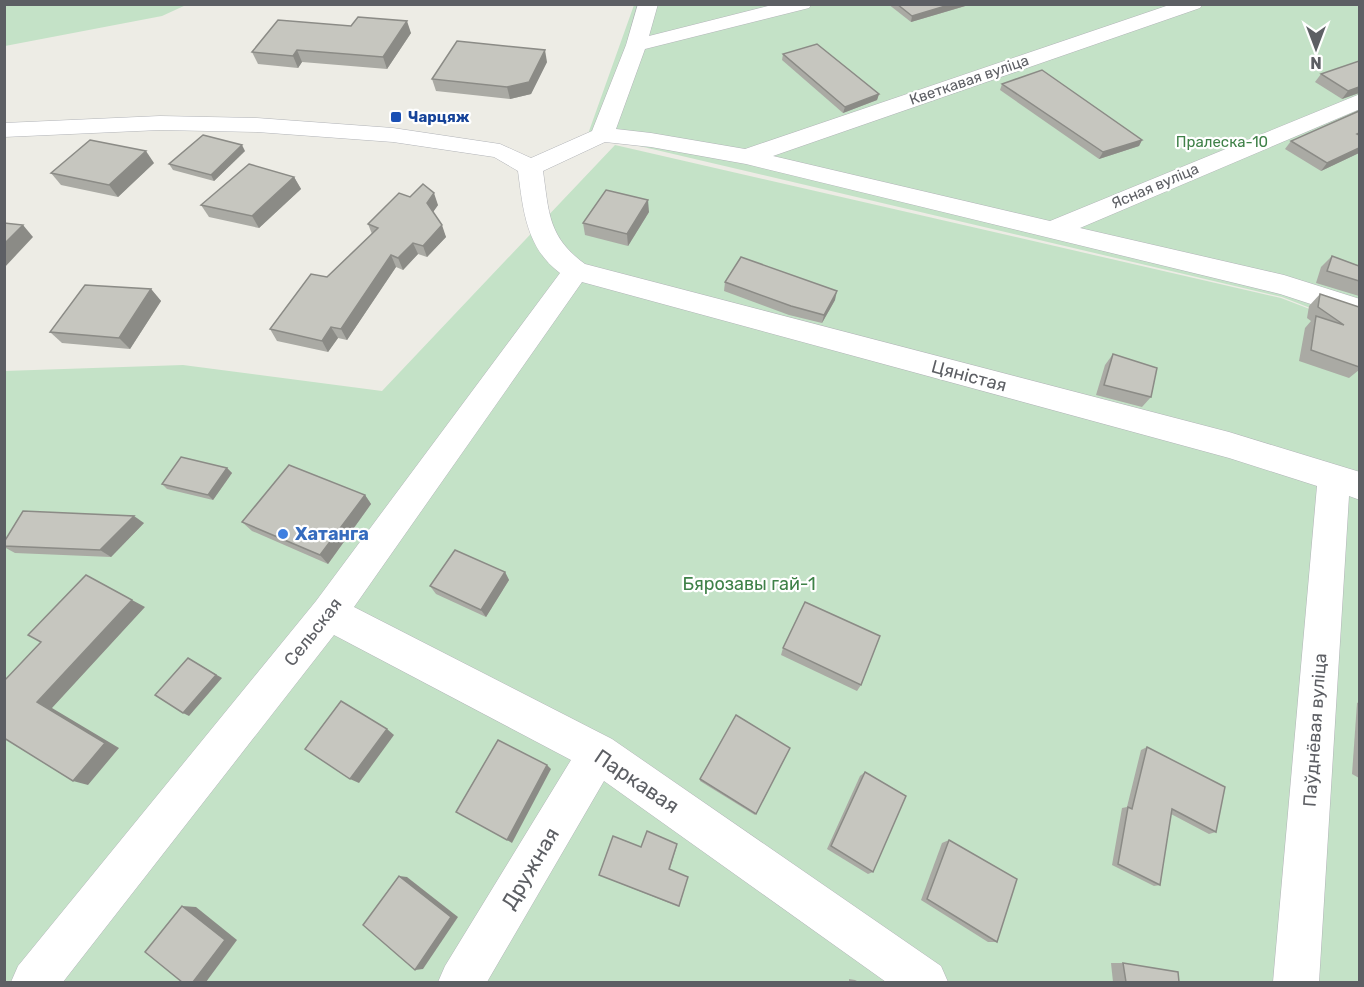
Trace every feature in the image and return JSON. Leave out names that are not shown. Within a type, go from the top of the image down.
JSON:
[{"type":"street","points":[[602,135],[636,45],[648,4]]},
{"type":"street","points":[[636,45],[802,4]]},
{"type":"street","name":"Кветкавая вуліца","points":[[746,157],[1193,4]]},
{"type":"street","name":"Ясная вуліца","points":[[1051,230],[1359,101]]},
{"type":"street","points":[[4,130],[160,123],[257,124],[393,135],[500,151],[530,167]]},
{"type":"street","points":[[530,167],[602,135],[651,140],[746,157],[1284,285],[1359,310]]},
{"type":"street","points":[[530,167],[539,222],[548,247],[559,260],[576,271]]},
{"type":"street","name":"Цяністая","points":[[576,271],[1218,442],[1347,481]]},
{"type":"street","name":"Сельская","points":[[34,982],[329,613],[576,271]]},
{"type":"street","name":"Паўднёвая вуліца","points":[[1296,982],[1347,481]]},
{"type":"street","name":"Паркавая","points":[[329,613],[598,753],[925,982]]},
{"type":"street","name":"Дружная","points":[[461,982],[598,753]]},
{"type":"green space","points":[[5,4],[186,5],[162,16],[5,46]]},
{"type":"green space","name":"Пралеска-10","points":[[634,5],[1359,5],[1359,327],[1282,297],[588,134]]},
{"type":"green space","name":"Бярозавы гай-1","points":[[615,145],[1281,298],[1359,328],[1359,982],[5,982],[4,371],[183,365],[382,391]]},
{"type":"building","points":[[897,4],[952,4],[912,16]]},
{"type":"building","points":[[358,17],[407,21],[383,57],[297,50],[293,56],[252,52],[278,20],[351,26]]},
{"type":"building","points":[[457,41],[545,50],[529,82],[507,87],[432,79]]},
{"type":"building","points":[[817,44],[879,94],[845,107],[783,54]]},
{"type":"building","points":[[1359,61],[1359,87],[1348,91],[1321,74]]},
{"type":"building","points":[[1042,70],[1142,140],[1103,152],[1002,84]]},
{"type":"building","points":[[1359,111],[1359,133],[1357,134],[1359,135],[1359,148],[1327,163],[1291,141]]},
{"type":"building","points":[[203,135],[242,145],[211,175],[169,164]]},
{"type":"building","points":[[90,140],[146,151],[109,185],[51,173]]},
{"type":"building","points":[[249,164],[294,177],[252,216],[201,205]]},
{"type":"building","points":[[423,184],[434,193],[427,203],[442,225],[423,246],[413,243],[398,258],[391,255],[341,329],[331,327],[322,341],[270,329],[311,274],[327,277],[378,228],[368,224],[399,193],[410,197]]},
{"type":"building","points":[[606,190],[648,200],[627,234],[583,223]]},
{"type":"building","points":[[4,223],[23,225],[4,244]]},
{"type":"building","points":[[1332,256],[1359,266],[1359,281],[1327,271]]},
{"type":"building","points":[[741,257],[837,291],[824,315],[791,306],[725,282]]},
{"type":"building","points":[[85,285],[151,289],[119,338],[50,332]]},
{"type":"building","points":[[1320,294],[1359,307],[1359,367],[1311,350],[1316,316],[1344,325],[1318,307]]},
{"type":"building","points":[[1113,354],[1157,368],[1151,397],[1104,385]]},
{"type":"building","points":[[181,457],[227,468],[208,495],[162,484]]},
{"type":"building","points":[[289,465],[365,495],[320,555],[242,522]]},
{"type":"building","points":[[23,511],[134,516],[100,550],[4,546],[4,542]]},
{"type":"building","points":[[455,550],[505,572],[481,610],[430,586]]},
{"type":"building","points":[[86,575],[132,600],[37,702],[105,743],[73,781],[4,738],[4,681],[41,642],[28,635]]},
{"type":"building","points":[[805,602],[880,636],[861,685],[783,648]]},
{"type":"building","points":[[188,658],[216,675],[183,713],[155,695]]},
{"type":"building","points":[[341,701],[387,729],[350,779],[305,749]]},
{"type":"building","points":[[736,715],[790,748],[756,814],[700,779]]},
{"type":"building","points":[[498,740],[547,765],[507,840],[456,812]]},
{"type":"building","points":[[1147,747],[1225,787],[1216,832],[1172,809],[1160,885],[1118,864],[1128,807],[1132,809]]},
{"type":"building","points":[[865,772],[906,796],[873,872],[831,846]]},
{"type":"building","points":[[647,831],[677,844],[669,869],[688,877],[679,906],[599,875],[613,836],[641,847]]},
{"type":"building","points":[[949,840],[1017,879],[997,942],[927,899]]},
{"type":"building","points":[[399,876],[451,917],[415,970],[363,925]]},
{"type":"building","points":[[182,906],[225,940],[193,982],[182,982],[145,952]]},
{"type":"building","points":[[1123,963],[1178,972],[1179,982],[1126,982]]},
{"type":"place","name":"Чарцяж","points":[[396,117]]},
{"type":"place","name":"Хатанга","points":[[283,534]]}]
